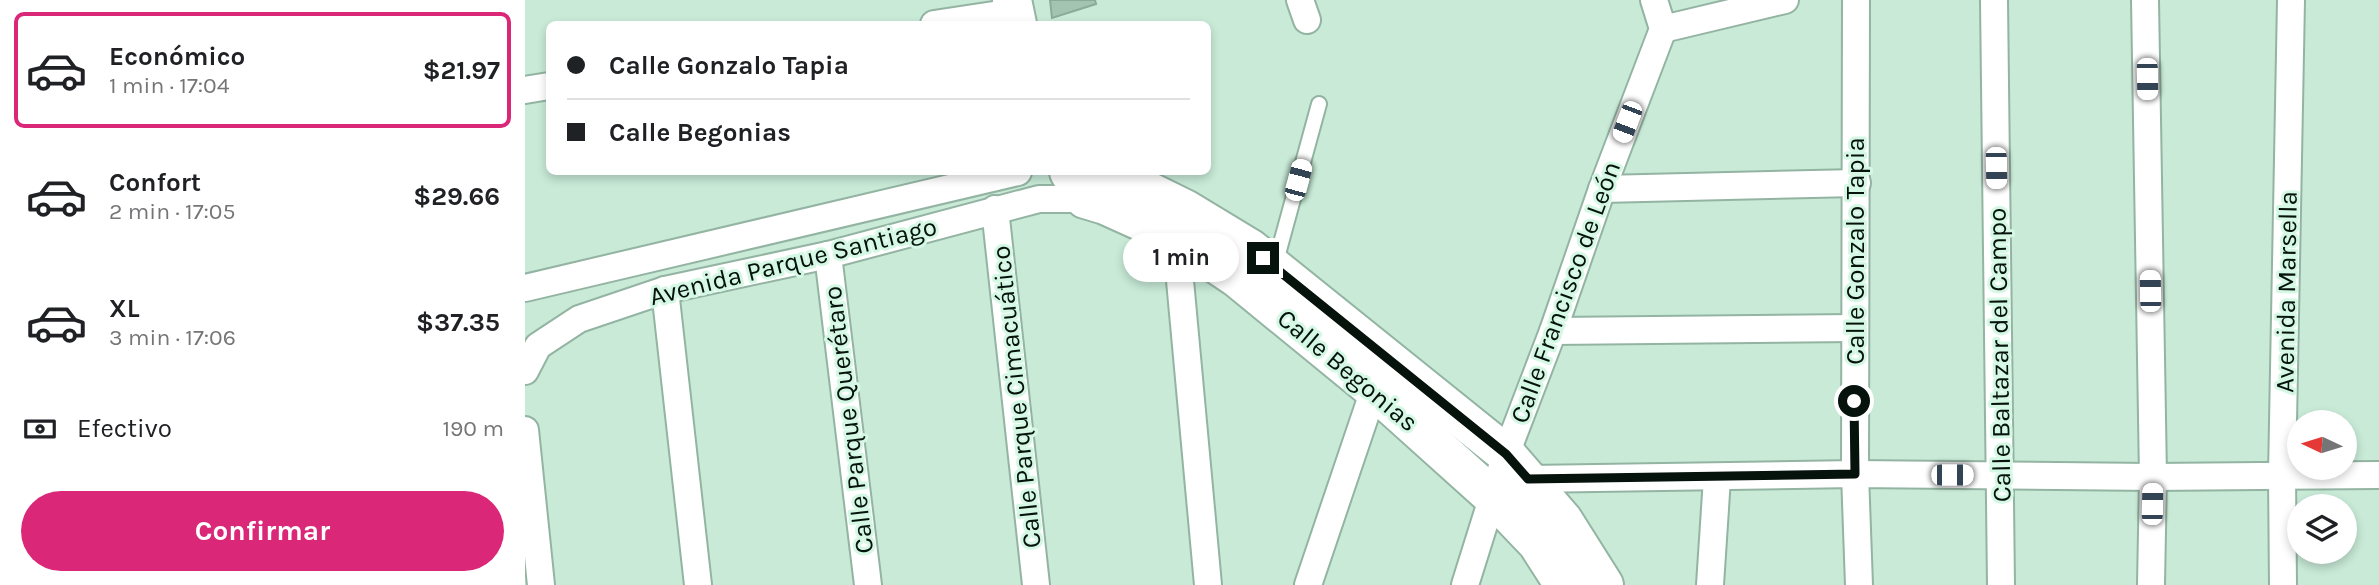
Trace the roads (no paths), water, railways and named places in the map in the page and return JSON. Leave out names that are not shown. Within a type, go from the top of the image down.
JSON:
[{"type":"street","points":[[1654,0],[1663,29],[1785,0]]},
{"type":"street","name":"Calle Gonzalo Tapia","points":[[1856,0],[1857,183],[1854,328],[1859,585]]},
{"type":"street","name":"Calle Baltazar del Campo","points":[[1994,0],[2001,585]]},
{"type":"street","points":[[2145,0],[2153,477],[2151,585]]},
{"type":"street","name":"Avenida Marsella","points":[[2283,585],[2282,475],[2291,0]]},
{"type":"street","points":[[954,21],[1014,12]]},
{"type":"street","name":"Calle Francisco de León","points":[[1465,585],[1493,497],[1517,467],[1553,331],[1602,189],[1663,29]]},
{"type":"street","points":[[525,90],[546,86]]},
{"type":"street","name":"Avenida Parque Santiago","points":[[525,288],[1005,175]]},
{"type":"street","name":"Calle Begonias","points":[[1083,181],[1124,179],[1185,209],[1251,249],[1275,268],[1380,373],[1537,543],[1564,585]]},
{"type":"street","name":"Calle Begonias","points":[[1083,181],[1105,205],[1176,237],[1517,467],[1563,520],[1604,585]]},
{"type":"street","name":"Avenida Parque Santiago","points":[[525,371],[538,346],[579,319],[665,290],[828,255],[1039,199],[1083,181]]},
{"type":"street","points":[[1602,189],[1857,183]]},
{"type":"street","name":"Calle Parque Cimacuático","points":[[995,209],[1036,585]]},
{"type":"street","points":[[1176,237],[1208,585]]},
{"type":"street","name":"Calle Parque Querétaro","points":[[828,255],[868,585]]},
{"type":"street","points":[[665,290],[698,585]]},
{"type":"street","points":[[1553,331],[1854,328]]},
{"type":"street","points":[[1308,585],[1380,373]]},
{"type":"street","points":[[525,430],[541,585]]},
{"type":"street","points":[[1517,467],[1717,478],[1855,474],[2153,477],[2379,475]]},
{"type":"street","points":[[1710,585],[1717,478]]},
{"type":"lane","points":[[1275,268],[1319,104]]}]
